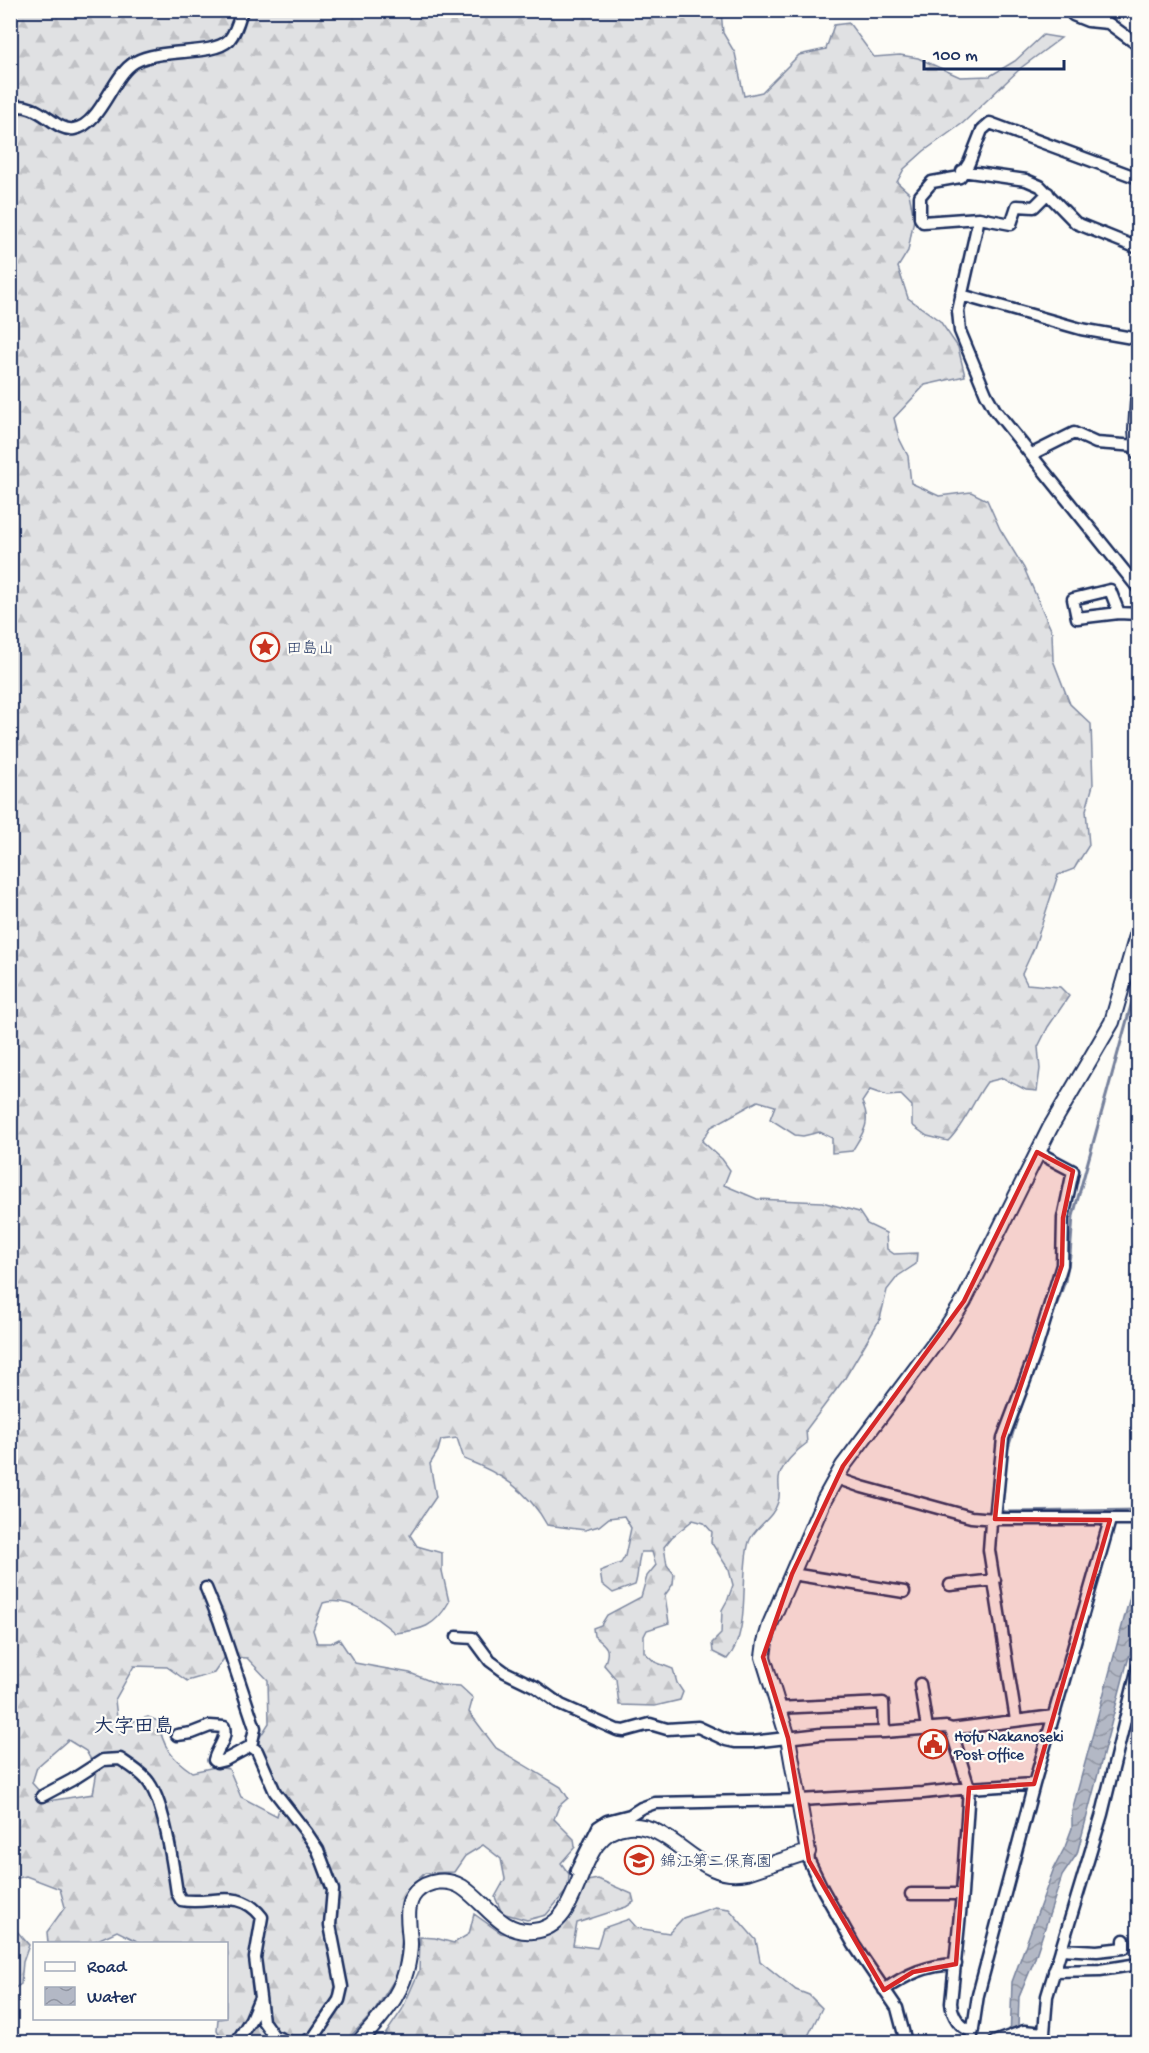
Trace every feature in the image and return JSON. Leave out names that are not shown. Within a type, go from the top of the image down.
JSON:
[{"type":"street","points":[[10,107],[27,106],[62,127],[71,130],[79,128],[87,123],[121,75],[133,63],[149,56],[206,50],[220,46],[229,39],[243,10]]},
{"type":"street","points":[[1073,15],[1088,21],[1108,23],[1138,45]]},
{"type":"street","points":[[1048,193],[1034,207],[1017,206],[1011,224],[979,218],[923,222],[920,218],[920,196],[932,182],[960,177],[969,163],[982,130],[990,123],[1138,178]]},
{"type":"street","points":[[962,171],[1026,180],[1040,186],[1076,223],[1138,248]]},
{"type":"street","points":[[979,218],[958,311],[960,331],[986,394],[995,410],[1138,588]]},
{"type":"street","points":[[961,295],[1081,329],[1138,339]]},
{"type":"street","points":[[1032,454],[1074,433],[1086,441],[1138,450],[1136,429],[1138,399]]},
{"type":"street","points":[[1119,613],[1138,614]]},
{"type":"street","points":[[906,2043],[897,2008],[854,1945],[809,1861],[788,1738],[763,1658],[765,1642],[771,1622],[824,1500],[836,1478],[964,1301],[1037,1152],[1112,1022],[1138,932]]},
{"type":"street","points":[[1016,1720],[989,1550],[991,1523],[995,1519],[1003,1438],[1033,1359],[1062,1264],[1063,1218],[1072,1171],[1037,1152]]},
{"type":"street","points":[[836,1478],[971,1517],[1136,1519]]},
{"type":"street","points":[[972,2037],[978,1995],[1034,1784],[1110,1520]]},
{"type":"street","points":[[792,1574],[904,1592]]},
{"type":"street","points":[[950,1585],[995,1580]]},
{"type":"street","points":[[177,1735],[200,1731],[210,1726],[224,1727],[223,1742],[214,1760],[217,1762],[251,1746],[255,1728],[206,1588]]},
{"type":"street","points":[[457,1637],[473,1638],[490,1661],[561,1705],[624,1731],[650,1724],[667,1729],[698,1727],[735,1742],[752,1742],[821,1734],[946,1727],[951,1729],[1054,1716]]},
{"type":"street","points":[[994,2043],[1024,2031],[1045,2038],[1047,1996],[1102,1814],[1138,1667]]},
{"type":"street","points":[[920,1684],[927,1728]]},
{"type":"street","points":[[777,1708],[883,1703],[884,1732]]},
{"type":"street","points":[[951,1729],[969,1788],[951,2011],[972,2037]]},
{"type":"street","points":[[42,1796],[103,1760],[120,1759],[148,1780],[158,1802],[168,1841],[177,1893],[181,1900],[189,1902],[219,1898],[241,1901],[254,1907],[262,1917],[255,1958],[263,2021],[273,2035],[288,2042],[304,2043],[314,2037],[339,2000],[342,1987],[330,1925],[333,1890],[318,1850],[275,1792],[257,1750],[251,1746]]},
{"type":"street","points":[[579,1880],[574,1875],[598,1827],[607,1821],[630,1815],[641,1808],[666,1802],[724,1803],[800,1800],[1034,1784]]},
{"type":"street","points":[[359,2043],[382,2016],[401,1986],[410,1945],[407,1916],[410,1902],[415,1893],[432,1882],[448,1882],[462,1887],[503,1923],[515,1929],[532,1931],[548,1928],[561,1917],[598,1842],[612,1831],[627,1826],[641,1827],[655,1832],[713,1870],[724,1874],[737,1875],[808,1851]]},
{"type":"street","points":[[911,1894],[962,1894]]},
{"type":"street","points":[[1061,1949],[1097,1951],[1124,1948],[1124,1940]]},
{"type":"street","points":[[884,1990],[913,1972],[933,1966],[956,1964]]},
{"type":"street","points":[[1054,1971],[1076,1972],[1138,1964]]},
{"type":"street","points":[[239,2043],[239,2038],[259,2000]]},
{"type":"highlighted area","points":[[1037,1152],[1073,1171],[1063,1218],[1062,1265],[1003,1438],[995,1519],[1110,1520],[1034,1784],[969,1788],[956,1964],[913,1972],[884,1990],[809,1861],[788,1738],[763,1657],[792,1574],[843,1466],[964,1301]]},
{"type":"green space","points":[[11,11],[721,11],[723,33],[735,53],[744,96],[762,92],[799,55],[826,49],[834,25],[849,23],[874,57],[900,55],[918,58],[960,77],[990,76],[1015,61],[1043,35],[1061,38],[1022,67],[963,123],[924,151],[904,169],[897,182],[909,193],[914,219],[908,251],[898,267],[908,298],[940,321],[958,347],[965,376],[925,385],[894,418],[899,438],[908,456],[911,483],[939,496],[971,492],[987,500],[1000,529],[1024,568],[1052,632],[1053,660],[1070,704],[1091,724],[1093,785],[1086,810],[1089,845],[1074,869],[1058,875],[1034,948],[1022,974],[1027,984],[1060,987],[1069,996],[1048,1027],[1038,1047],[1040,1069],[1037,1091],[1026,1090],[1003,1078],[987,1082],[948,1141],[927,1136],[912,1125],[912,1106],[901,1095],[887,1096],[870,1090],[862,1102],[866,1116],[865,1128],[852,1151],[832,1153],[832,1138],[820,1132],[803,1136],[795,1135],[770,1119],[775,1106],[758,1101],[711,1127],[702,1141],[722,1159],[730,1170],[724,1185],[757,1199],[822,1202],[859,1212],[867,1224],[886,1233],[887,1249],[894,1254],[917,1253],[916,1264],[898,1276],[887,1290],[880,1319],[845,1378],[806,1430],[807,1443],[782,1469],[779,1479],[779,1499],[775,1508],[749,1542],[740,1634],[735,1647],[727,1659],[713,1652],[712,1643],[721,1634],[722,1610],[733,1585],[729,1570],[711,1542],[712,1532],[704,1523],[693,1520],[672,1537],[664,1547],[667,1565],[674,1574],[673,1584],[665,1595],[669,1623],[647,1630],[644,1636],[644,1652],[655,1662],[673,1669],[677,1683],[683,1692],[680,1700],[655,1706],[619,1705],[616,1679],[604,1665],[607,1655],[606,1648],[594,1636],[593,1628],[601,1625],[607,1615],[641,1597],[647,1576],[656,1565],[652,1552],[641,1552],[635,1585],[613,1593],[602,1584],[600,1571],[621,1563],[625,1556],[631,1528],[624,1516],[609,1518],[599,1526],[585,1530],[547,1525],[531,1502],[512,1484],[464,1459],[457,1438],[441,1440],[438,1451],[430,1464],[436,1497],[410,1535],[417,1546],[442,1553],[442,1571],[449,1602],[444,1610],[427,1626],[395,1633],[362,1609],[343,1602],[323,1603],[313,1630],[317,1643],[331,1643],[339,1639],[355,1663],[410,1673],[440,1685],[460,1686],[473,1698],[469,1712],[496,1748],[561,1787],[568,1798],[559,1806],[554,1819],[574,1839],[575,1847],[561,1863],[569,1874],[568,1889],[546,1915],[527,1920],[502,1913],[495,1897],[505,1879],[501,1859],[483,1845],[465,1856],[454,1872],[425,1873],[407,1890],[398,1974],[374,2012],[345,2042],[224,2042],[217,2030],[218,2020],[228,2020],[228,1942],[139,1942],[117,1931],[93,1942],[48,1942],[47,1932],[65,1907],[60,1889],[26,1876],[11,1880]],"holes":[[[225,1657],[247,1658],[268,1680],[269,1723],[258,1740],[281,1801],[277,1816],[241,1797],[229,1769],[215,1767],[192,1772],[184,1767],[165,1745],[158,1721],[148,1717],[123,1724],[117,1718],[115,1700],[134,1666],[167,1667],[187,1681],[214,1673]],[[68,1740],[86,1751],[97,1771],[93,1794],[48,1801],[32,1783],[37,1767]]]},
{"type":"green space","points":[[598,1879],[632,1894],[634,1902],[626,1907],[577,1923],[573,1945],[597,1948],[603,1928],[629,1919],[637,1928],[669,1933],[683,1918],[715,1907],[729,1909],[756,1940],[760,1961],[796,1990],[809,1995],[822,2008],[805,2042],[380,2042],[402,2010],[419,1971],[420,1937],[454,1943],[469,1934],[474,1914],[501,1933],[525,1937],[567,1917],[577,1904],[587,1881]]},
{"type":"green space","points":[[10,1927],[15,1929],[29,1945],[23,1962],[21,1984],[15,1988],[11,1986]]},
{"type":"water","points":[[1138,1567],[1138,1628],[1077,1854],[1062,1876],[1034,1961],[1019,1997],[1018,2027],[1021,2042],[1010,2042],[1012,1982],[1054,1868],[1072,1828],[1072,1811]]},
{"type":"waterway","points":[[1046,1334],[1065,1281],[1073,1216],[1138,980]]},
{"type":"waterway","points":[[1007,1451],[1025,1394]]},
{"type":"waterway","points":[[1005,1472],[1001,1509],[1005,1512],[1138,1510]]},
{"type":"place","name":"田島山","points":[[265,647]]},
{"type":"place","name":"Hofu Nakanoseki Post Office","points":[[933,1744]]},
{"type":"place","name":"錦江第二保育園","points":[[639,1860]]},
{"type":"district","name":"大字田島","points":[[134,1725]]}]
